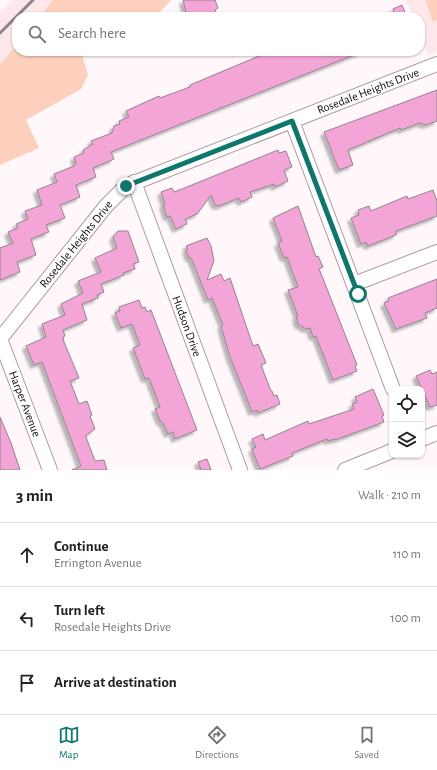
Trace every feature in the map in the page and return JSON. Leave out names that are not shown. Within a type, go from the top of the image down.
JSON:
[{"type":"street","name":"Rosedale Heights Drive","points":[[0,339],[119,191],[134,182],[437,64]]},
{"type":"street","points":[[292,121],[392,386]]},
{"type":"street","name":"Hudson Drive","points":[[134,182],[240,470]]},
{"type":"street","points":[[354,284],[437,252]]},
{"type":"street","name":"Harper Avenue","points":[[0,339],[50,470]]},
{"type":"street","points":[[425,438],[437,433]]},
{"type":"street","points":[[345,470],[389,452]]},
{"type":"shaded area","points":[[12,0],[53,0],[43,12],[12,12],[12,50],[0,65],[0,12]]},
{"type":"shaded area","points":[[53,0],[171,0],[160,12],[43,12]]},
{"type":"shaded area","points":[[406,0],[437,0],[437,51],[428,55],[425,47],[425,12],[411,12]]},
{"type":"shaded area","points":[[425,0],[437,0],[437,20],[433,22]]},
{"type":"shaded area","points":[[12,50],[12,56],[82,56],[88,75],[81,89],[26,120],[39,148],[0,165],[0,65]]},
{"type":"building","points":[[183,0],[215,0],[218,8],[215,10],[216,12],[186,12]]},
{"type":"building","points":[[402,5],[405,12],[394,12],[393,9]]},
{"type":"building","points":[[259,56],[351,56],[111,152],[114,159],[93,168],[96,177],[76,185],[80,197],[60,205],[65,218],[46,225],[49,232],[31,239],[36,255],[17,262],[20,272],[0,280],[0,248],[13,243],[8,232],[18,228],[16,224],[28,219],[25,211],[42,205],[37,190],[57,182],[54,174],[74,166],[76,163],[74,157],[84,153],[83,150],[93,144],[91,141],[112,133],[114,126],[120,124],[119,121],[129,117],[126,111],[159,96],[160,98],[190,87],[190,85]]},
{"type":"building","points":[[437,90],[437,121],[426,125],[420,123],[401,130],[400,128],[348,150],[353,165],[339,170],[324,132]]},
{"type":"building","points":[[278,150],[279,153],[286,151],[292,167],[284,170],[288,181],[275,187],[274,184],[250,192],[252,197],[241,202],[239,198],[219,206],[215,205],[211,195],[197,214],[185,219],[187,224],[176,229],[170,216],[167,217],[161,192],[172,188],[174,192]]},
{"type":"building","points":[[433,190],[437,201],[437,216],[396,231],[396,235],[368,246],[366,242],[361,244],[351,218],[359,215],[358,210],[369,206],[371,211],[407,196],[408,199]]},
{"type":"building","points":[[298,206],[316,257],[318,256],[323,267],[319,269],[357,365],[355,366],[357,371],[333,380],[316,336],[313,337],[310,328],[306,329],[298,324],[296,316],[298,316],[288,290],[298,287],[287,257],[284,258],[278,243],[282,241],[273,218]]},
{"type":"building","points":[[118,231],[128,231],[139,262],[133,264],[135,269],[101,284],[104,292],[97,295],[98,298],[82,304],[87,320],[63,330],[65,336],[63,337],[64,342],[79,378],[70,381],[79,404],[87,401],[92,415],[90,416],[95,429],[86,435],[86,437],[95,461],[104,460],[107,470],[72,470],[81,466],[42,362],[34,365],[26,346],[46,337],[42,324],[65,315],[61,304],[83,293],[78,281],[101,272],[95,258],[117,248],[113,237]]},
{"type":"building","points":[[207,238],[211,246],[214,261],[207,280],[221,274],[224,281],[230,278],[253,346],[258,344],[266,363],[261,365],[271,391],[274,396],[277,395],[280,404],[258,413],[257,410],[252,412],[230,357],[221,326],[223,325],[212,298],[208,300],[192,260],[189,258],[186,250],[188,249],[186,246]]},
{"type":"building","points":[[437,279],[437,308],[425,313],[427,318],[396,329],[384,303],[389,301],[388,298]]},
{"type":"building","points":[[139,300],[142,308],[145,307],[147,312],[151,310],[197,430],[175,439],[173,432],[168,434],[155,409],[160,407],[149,378],[145,379],[133,348],[140,345],[132,324],[121,328],[115,313],[120,311],[119,307]]},
{"type":"building","points":[[430,370],[432,374],[437,372],[437,405],[430,407],[425,396],[425,386],[421,386],[416,376]]},
{"type":"building","points":[[373,389],[384,415],[382,416],[384,422],[335,440],[328,441],[327,439],[292,453],[293,456],[260,469],[252,449],[256,447],[252,439],[263,434],[265,440],[308,421],[309,424],[354,409],[352,404],[357,402],[355,397]]},
{"type":"building","points":[[0,417],[11,443],[20,470],[0,470]]},
{"type":"building","points":[[207,459],[211,470],[201,470],[198,462]]},
{"type":"railway","points":[[21,12],[33,0]]},
{"type":"railway","points":[[0,33],[12,21]]},
{"type":"route","points":[[126,186],[292,121],[358,294]]}]
